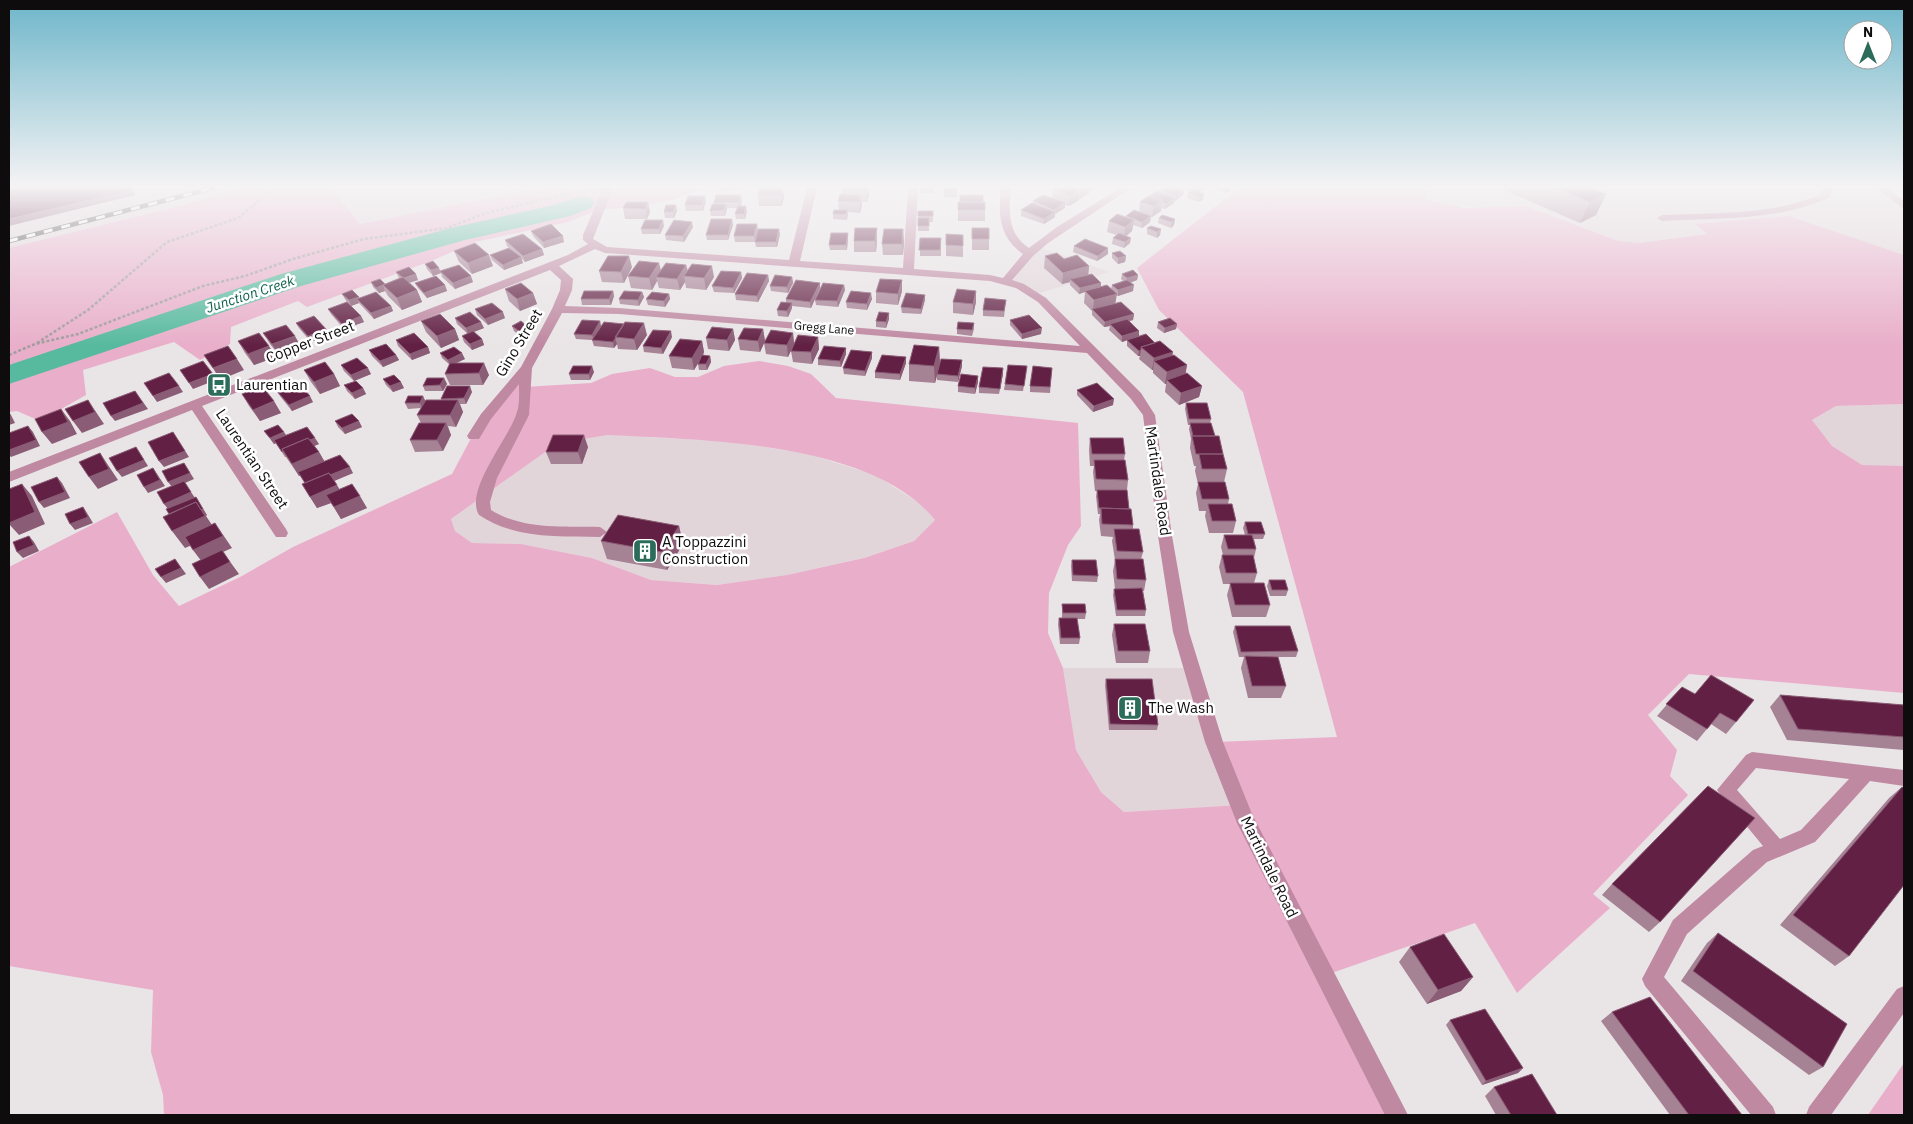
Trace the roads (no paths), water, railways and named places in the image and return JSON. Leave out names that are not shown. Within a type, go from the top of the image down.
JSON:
[{"type":"street","points":[[588,240],[594,246]]},
{"type":"street","points":[[794,264],[800,240]]},
{"type":"street","points":[[908,272],[910,240]]},
{"type":"street","points":[[1013,240],[1028,253]]},
{"type":"street","points":[[1006,281],[1014,267],[1028,253],[1047,240]]},
{"type":"street","name":"Martindale Road","points":[[594,246],[605,250],[1006,281],[1020,286],[1042,300],[1136,396],[1149,415],[1165,536],[1181,632],[1214,742],[1244,817],[1397,1115]]},
{"type":"street","name":"Copper Street","points":[[9,477],[551,265],[594,246]]},
{"type":"street","name":"Gino Street","points":[[474,436],[486,417],[526,368],[558,309],[568,285],[567,279],[551,265]]},
{"type":"street","name":"Gregg Lane","points":[[558,309],[619,311],[1090,350]]},
{"type":"street","points":[[526,368],[524,414],[487,488],[482,504],[484,512],[502,522],[520,527],[600,532]]},
{"type":"street","name":"Laurentian Street","points":[[195,405],[281,533]]},
{"type":"street","points":[[1777,849],[1726,790],[1752,760],[1904,778]]},
{"type":"street","points":[[1765,1115],[1652,979],[1680,928],[1760,856],[1808,836],[1866,773]]},
{"type":"street","points":[[1817,1115],[1904,996]]},
{"type":"waterway","name":"Junction Creek","points":[[9,375],[291,280],[433,240]]},
{"type":"place","name":"Laurentian","points":[[219,385]]},
{"type":"place","name":"A Toppazzini Construction","points":[[645,551]]},
{"type":"place","name":"The Wash","points":[[1130,708]]}]
